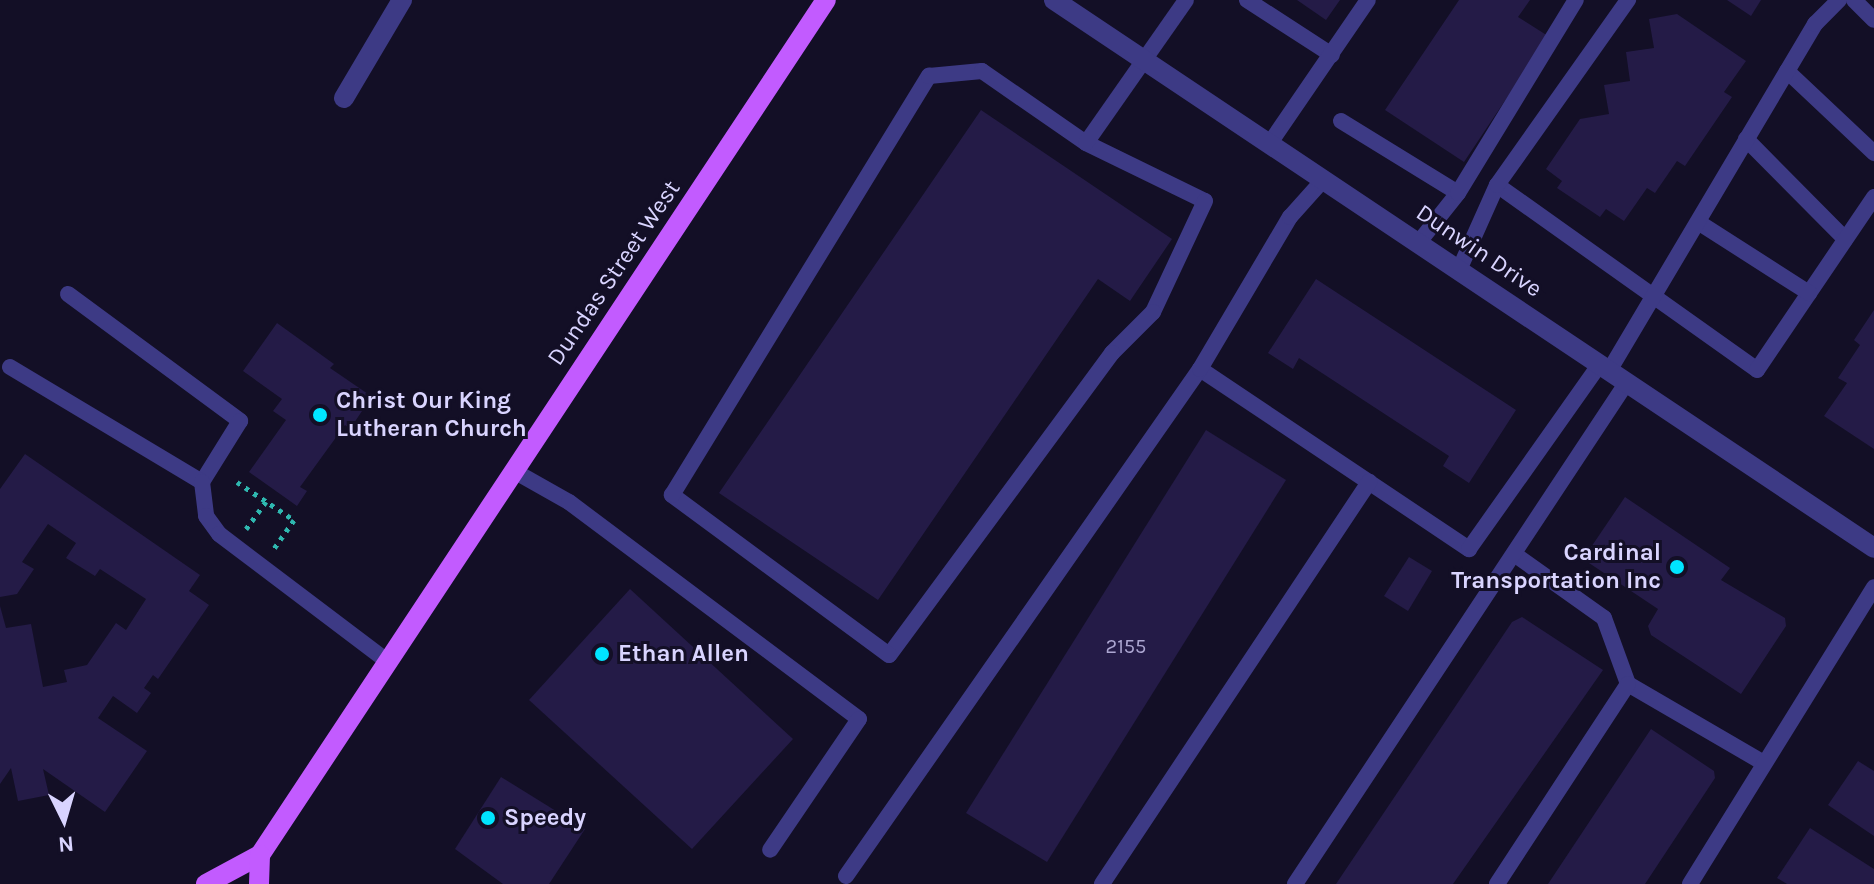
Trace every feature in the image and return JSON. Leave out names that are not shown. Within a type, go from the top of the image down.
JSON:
[{"type":"main road","name":"Dundas Street West","points":[[206,884],[260,855],[826,0]]},
{"type":"main road","points":[[259,884],[260,855]]},
{"type":"street","points":[[344,98],[402,0]]},
{"type":"street","name":"Dunwin Drive","points":[[1054,0],[1874,548]]},
{"type":"lane","points":[[1086,143],[1186,0]]},
{"type":"lane","points":[[1247,0],[1332,55]]},
{"type":"lane","points":[[1270,143],[1368,0]]},
{"type":"lane","points":[[1419,242],[1458,193],[1576,0]]},
{"type":"lane","points":[[1459,270],[1497,185],[1628,0]]},
{"type":"lane","points":[[1200,369],[1469,549],[1655,295],[1815,24],[1839,0]]},
{"type":"lane","points":[[1854,0],[1874,20]]},
{"type":"lane","points":[[982,71],[1086,143],[1205,201],[1153,312],[1112,353],[889,655],[672,495],[929,76],[982,71]]},
{"type":"lane","points":[[1787,71],[1874,153]]},
{"type":"lane","points":[[1341,121],[1458,193]]},
{"type":"lane","points":[[1746,139],[1845,239]]},
{"type":"lane","points":[[846,876],[1200,369],[1290,217],[1324,179]]},
{"type":"lane","points":[[1497,185],[1757,370],[1874,197]]},
{"type":"lane","points":[[1698,222],[1809,293]]},
{"type":"lane","points":[[68,294],[240,421],[202,482],[206,516],[234,547],[388,662]]},
{"type":"lane","points":[[10,367],[202,482]]},
{"type":"lane","points":[[1295,884],[1627,382]]},
{"type":"lane","points":[[514,471],[569,502],[859,719],[770,850]]},
{"type":"lane","points":[[1102,884],[1369,482]]},
{"type":"lane","points":[[1514,554],[1604,618],[1628,684],[1764,763]]},
{"type":"lane","points":[[1690,884],[1874,587]]},
{"type":"lane","points":[[1497,884],[1628,684]]},
{"type":"path","points":[[237,482],[294,520],[262,567]]},
{"type":"path","points":[[234,547],[266,501]]},
{"type":"building","points":[[1297,0],[1340,0],[1326,20]]},
{"type":"building","points":[[1459,0],[1530,0],[1518,17],[1548,36],[1464,162],[1385,110]]},
{"type":"building","points":[[1727,0],[1761,0],[1751,16]]},
{"type":"building","points":[[1677,14],[1746,61],[1724,92],[1732,97],[1685,166],[1677,161],[1655,193],[1647,188],[1624,221],[1606,209],[1600,217],[1557,188],[1562,181],[1546,169],[1580,119],[1609,114],[1604,85],[1630,81],[1626,52],[1654,48],[1649,19]]},
{"type":"building","points":[[981,110],[1172,239],[1130,301],[1098,279],[878,600],[719,493]]},
{"type":"building","points":[[1316,279],[1516,410],[1469,483],[1443,466],[1449,456],[1299,358],[1293,369],[1268,353]]},
{"type":"building","points":[[1874,310],[1874,449],[1824,416],[1847,383],[1838,378],[1860,345],[1854,340]]},
{"type":"building","name":"Christ Our King Lutheran Church","points":[[277,323],[334,364],[330,368],[368,394],[364,400],[368,402],[350,429],[345,425],[300,487],[307,491],[297,506],[249,472],[286,420],[273,411],[282,399],[243,371]]},
{"type":"building","points":[[1206,430],[1286,480],[1047,862],[966,813]]},
{"type":"building","points":[[25,454],[200,575],[189,591],[209,605],[158,679],[153,675],[144,688],[151,693],[137,713],[113,696],[98,718],[147,751],[105,812],[43,769],[49,795],[18,801],[11,768],[0,784],[0,606],[6,628],[31,624],[43,687],[67,682],[64,670],[87,665],[116,623],[126,630],[146,599],[100,569],[95,576],[66,558],[76,543],[48,524],[22,562],[34,569],[17,594],[0,597],[0,489]]},
{"type":"building","points":[[1625,497],[1730,568],[1721,580],[1785,618],[1786,626],[1741,694],[1651,635],[1648,626],[1658,609],[1583,559]]},
{"type":"building","points":[[1409,557],[1432,571],[1408,611],[1384,596]]},
{"type":"building","points":[[630,589],[793,739],[692,849],[529,700]]},
{"type":"building","points":[[1522,617],[1603,670],[1453,884],[1336,884],[1512,622]]},
{"type":"building","points":[[1651,729],[1714,771],[1715,778],[1645,884],[1548,884]]},
{"type":"building","points":[[1858,761],[1874,771],[1874,836],[1828,805]]},
{"type":"building","points":[[501,777],[585,829],[549,884],[503,884],[455,849]]},
{"type":"building","points":[[1810,828],[1874,869],[1874,884],[1787,884],[1777,878]]},
{"type":"place","name":"Christ Our King Lutheran Church","points":[[320,415]]},
{"type":"place","name":"Cardinal Transportation Inc","points":[[1677,567]]},
{"type":"place","name":"Ethan Allen","points":[[602,654]]},
{"type":"place","name":"Speedy","points":[[488,818]]}]
